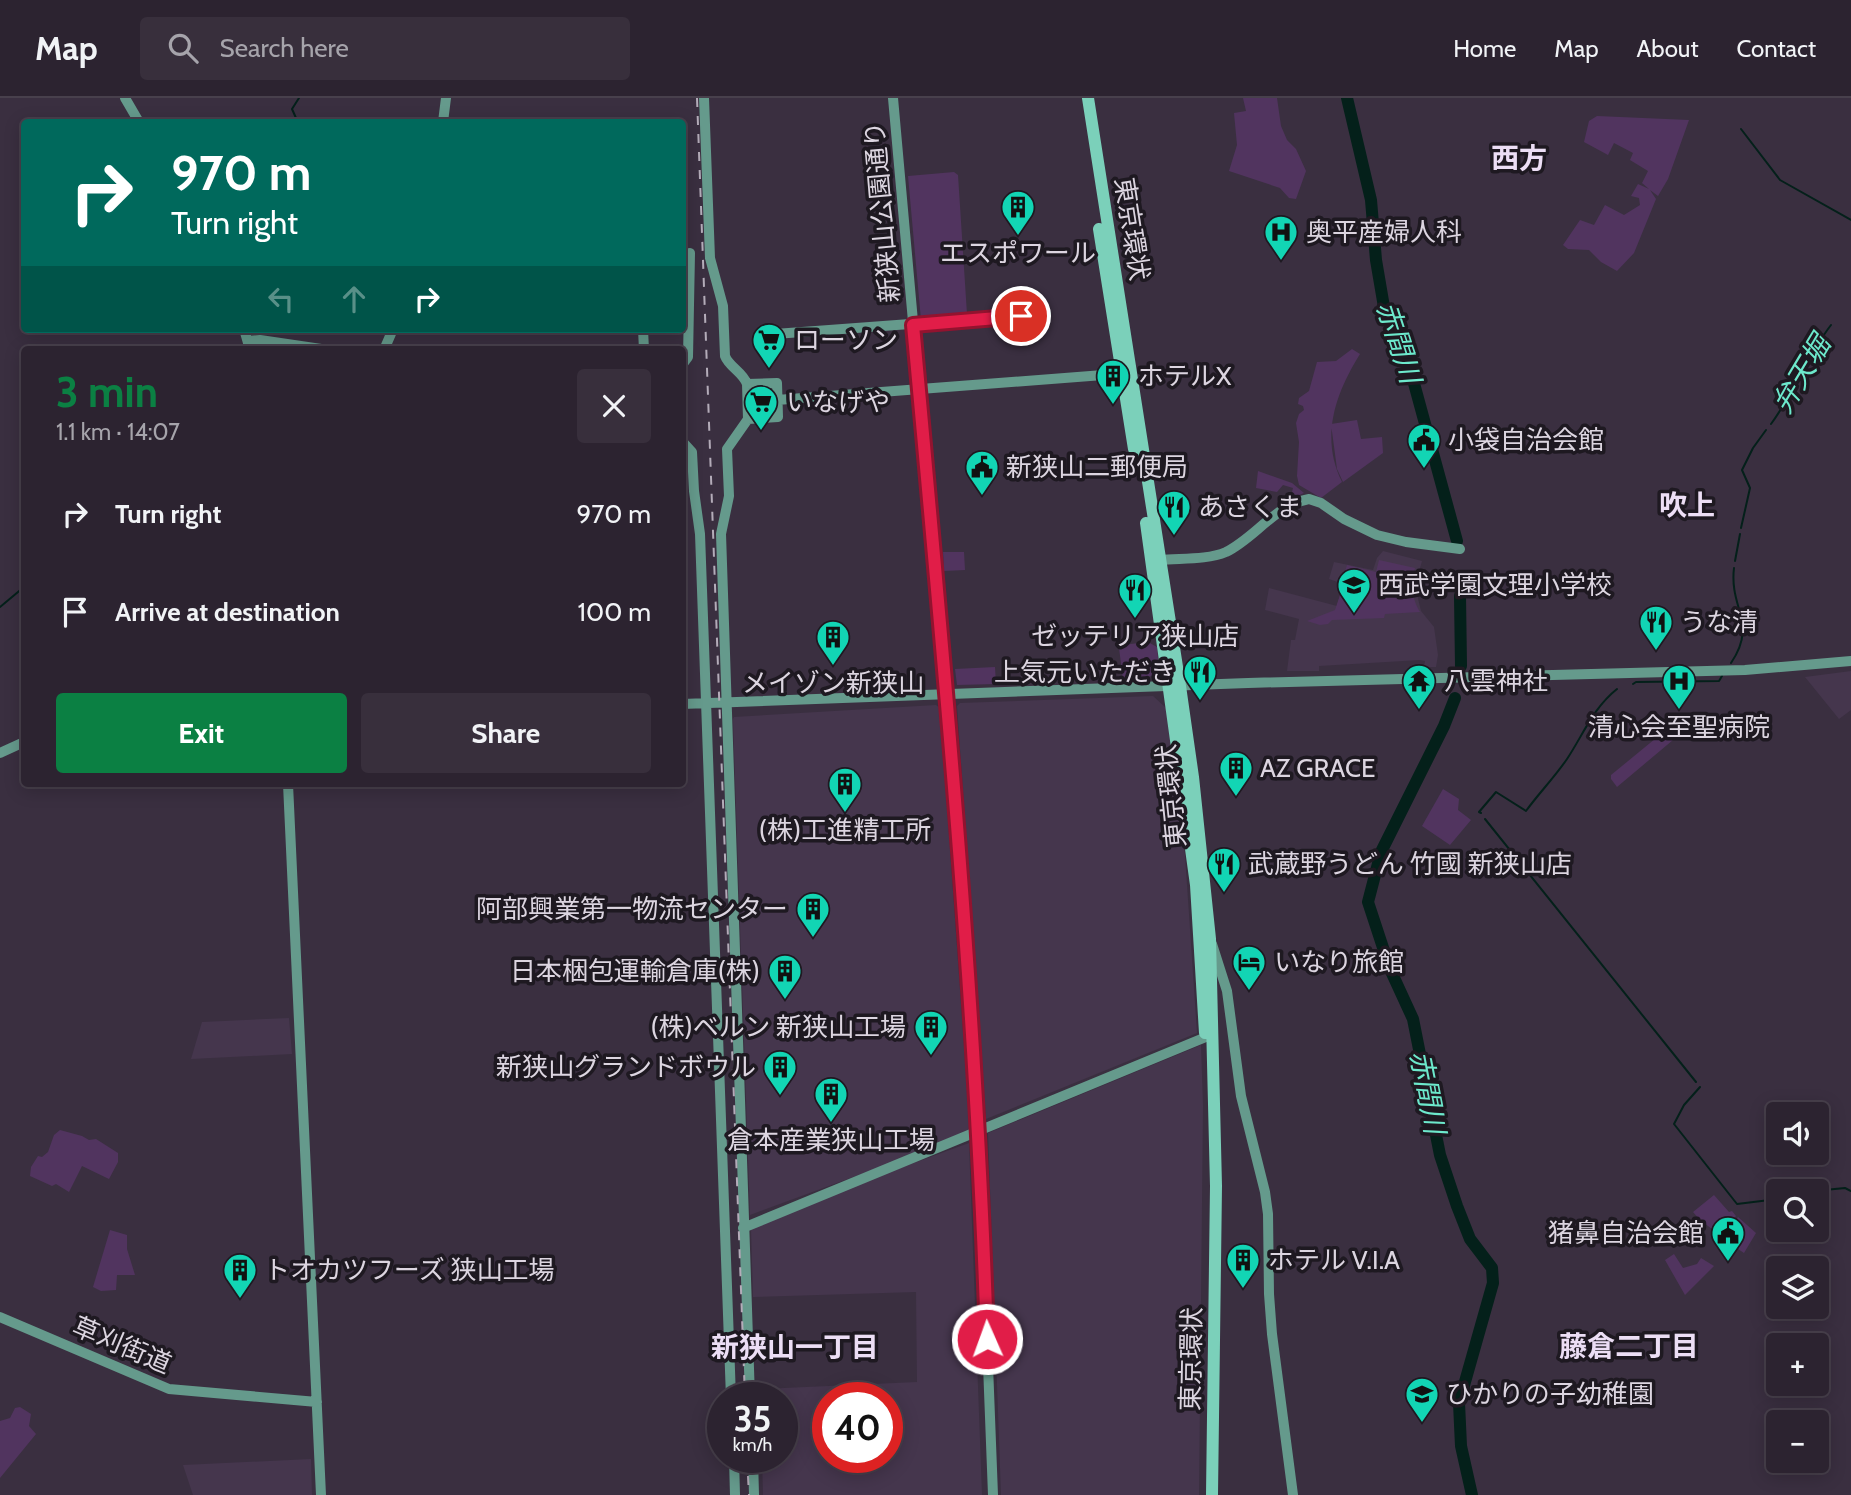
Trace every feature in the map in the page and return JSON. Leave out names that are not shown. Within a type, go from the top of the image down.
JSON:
[{"type":"highway","name":"東京環状","points":[[1080,98],[1160,560],[1196,885],[1205,939],[1216,1186],[1212,1495]]},
{"type":"highway","name":"東京環状","points":[[1088,98],[1144,506],[1174,686]]},
{"type":"highway","name":"東京環状","points":[[1205,939],[1208,1181],[1205,1495]]},
{"type":"street","points":[[125,98],[137,119]]},
{"type":"street","points":[[443,119],[446,98]]},
{"type":"street","points":[[704,98],[710,258],[723,306],[724,356],[747,384],[748,419],[727,449],[729,496],[721,534],[749,1382]]},
{"type":"street","name":"新狭山公園通り","points":[[892,98],[948,694],[979,1131],[993,1495]]},
{"type":"street","points":[[686,360],[690,253]]},
{"type":"street","points":[[775,334],[1046,314]]},
{"type":"street","points":[[249,346],[260,340],[301,346]]},
{"type":"street","points":[[777,400],[1127,373]]},
{"type":"street","points":[[747,384],[777,383],[778,417],[748,419]]},
{"type":"street","points":[[686,445],[692,452],[700,534],[730,1382]]},
{"type":"street","points":[[1160,560],[1216,555],[1228,551],[1282,511],[1309,499],[1377,535],[1460,549]]},
{"type":"street","points":[[686,704],[1174,686],[1745,670],[1851,661]]},
{"type":"street","points":[[0,753],[21,743]]},
{"type":"street","points":[[288,787],[321,1495]]},
{"type":"street","points":[[1205,939],[1216,952],[1227,991],[1241,1096],[1265,1192],[1272,1334],[1293,1495]]},
{"type":"street","points":[[743,1228],[1206,1037]]},
{"type":"street","name":"草刈街道","points":[[0,1317],[169,1389],[317,1402]]},
{"type":"street","points":[[734,1473],[735,1495]]},
{"type":"street","points":[[753,1473],[754,1495]]},
{"type":"shaded area","points":[[1243,98],[1277,98],[1281,126],[1306,171],[1296,199],[1289,198],[1280,188],[1229,171],[1237,145],[1234,113],[1246,111]]},
{"type":"shaded area","points":[[1597,116],[1689,120],[1668,179],[1658,196],[1650,190],[1656,199],[1634,253],[1617,271],[1601,262],[1589,250],[1568,249],[1563,245],[1580,220],[1594,225],[1605,205],[1624,215],[1640,205],[1639,198],[1631,196],[1638,184],[1649,189],[1642,183],[1648,171],[1630,160],[1633,153],[1614,143],[1608,155],[1584,142],[1589,121]]},
{"type":"shaded area","points":[[954,172],[958,175],[967,314],[921,320],[908,176]]},
{"type":"shaded area","points":[[1352,349],[1360,354],[1338,400],[1331,433],[1335,466],[1342,482],[1321,498],[1299,485],[1297,476],[1299,442],[1296,423],[1299,414],[1304,410],[1303,406],[1298,404],[1299,398],[1309,391],[1317,362],[1336,361]]},
{"type":"shaded area","points":[[1357,420],[1361,439],[1382,437],[1383,453],[1343,482],[1337,469],[1331,424]]},
{"type":"shaded area","points":[[1258,471],[1292,483],[1304,493],[1297,496],[1292,492],[1293,488],[1283,485],[1277,492],[1256,488]]},
{"type":"shaded area","name":"西武学園文理小学校","points":[[1383,551],[1422,561],[1415,586],[1421,611],[1434,627],[1438,655],[1436,667],[1424,667],[1425,661],[1420,660],[1319,666],[1319,671],[1287,671],[1291,640],[1295,640],[1299,619],[1265,610],[1269,588],[1337,606],[1343,584],[1329,579],[1334,562],[1373,570]]},
{"type":"shaded area","points":[[943,552],[964,552],[965,570],[944,571]]},
{"type":"shaded area","points":[[1379,560],[1415,568],[1413,591],[1420,612],[1385,614],[1384,618],[1332,620],[1328,624],[1320,625],[1307,621],[1335,610],[1347,565],[1376,572]]},
{"type":"shaded area","points":[[1148,642],[1157,647],[1159,669],[1154,676],[1123,679],[1119,648],[1122,645]]},
{"type":"shaded area","points":[[995,667],[996,684],[957,685],[955,669]]},
{"type":"shaded area","points":[[1851,671],[1851,710],[1839,719],[1805,677]]},
{"type":"shaded area","points":[[1153,696],[1166,708],[1172,749],[1185,855],[1197,1033],[986,1119],[957,706],[960,703]]},
{"type":"shaded area","points":[[936,705],[940,708],[970,1130],[875,1169],[750,1215],[733,719]]},
{"type":"shaded area","points":[[1661,734],[1667,734],[1673,740],[1617,787],[1611,775]]},
{"type":"shaded area","points":[[1443,789],[1459,799],[1458,810],[1471,820],[1450,845],[1422,826]]},
{"type":"shaded area","points":[[289,1018],[292,1054],[191,1059],[202,1022]]},
{"type":"shaded area","points":[[1201,1045],[1203,1106],[1199,1495],[1001,1495],[988,1133]]},
{"type":"shaded area","points":[[60,1130],[89,1140],[96,1139],[118,1153],[118,1162],[109,1179],[82,1166],[69,1192],[56,1184],[52,1186],[30,1176],[31,1167],[38,1156],[42,1157],[48,1152],[54,1135]]},
{"type":"shaded area","points":[[969,1143],[982,1495],[763,1495],[762,1473],[798,1473],[798,1387],[812,1387],[812,1473],[903,1473],[903,1383],[917,1382],[916,1292],[753,1297],[751,1229],[889,1172]]},
{"type":"shaded area","points":[[1714,1195],[1736,1216],[1720,1235],[1693,1212]]},
{"type":"shaded area","points":[[1738,1217],[1756,1233],[1744,1253],[1726,1241],[1724,1236]]},
{"type":"shaded area","points":[[110,1230],[127,1235],[127,1249],[135,1275],[117,1275],[116,1290],[101,1291],[93,1287]]},
{"type":"shaded area","points":[[1674,1254],[1683,1268],[1697,1264],[1701,1258],[1714,1266],[1685,1295],[1665,1260]]},
{"type":"shaded area","points":[[20,1407],[31,1414],[29,1426],[36,1434],[0,1478],[0,1421],[10,1418],[15,1408]]},
{"type":"shaded area","points":[[311,1459],[312,1495],[193,1495],[183,1465]]},
{"type":"waterway","points":[[296,119],[292,109],[299,98]]},
{"type":"waterway","name":"赤間川","points":[[1347,98],[1371,200],[1376,260],[1384,307],[1409,365],[1457,541]]},
{"type":"waterway","points":[[1741,129],[1780,180],[1851,220]]},
{"type":"waterway","name":"弁天堀","points":[[1771,424],[1831,325]]},
{"type":"waterway","name":"弁天堀","points":[[1741,528],[1750,488],[1742,470],[1766,430]]},
{"type":"waterway","name":"弁天堀","points":[[1735,561],[1740,534]]},
{"type":"waterway","name":"弁天堀","points":[[1731,663],[1742,637],[1741,616],[1735,595],[1734,568]]},
{"type":"waterway","points":[[0,607],[21,590]]},
{"type":"waterway","name":"赤間川","points":[[1460,596],[1461,666]]},
{"type":"waterway","name":"弁天堀","points":[[1633,684],[1719,681],[1722,676]]},
{"type":"waterway","name":"弁天堀","points":[[1481,813],[1479,812],[1496,792],[1526,811],[1567,759],[1595,713],[1617,689]]},
{"type":"waterway","name":"赤間川","points":[[1455,698],[1444,726],[1381,852],[1368,902],[1390,969],[1413,1019],[1440,1155],[1457,1206],[1470,1239],[1492,1268],[1493,1283],[1459,1403],[1461,1446],[1472,1495]]},
{"type":"waterway","points":[[1485,819],[1696,1082]]},
{"type":"waterway","points":[[1700,1087],[1684,1105],[1674,1124],[1737,1204],[1766,1200]]},
{"type":"waterway","points":[[1829,1190],[1845,1188],[1851,1191]]},
{"type":"railway","points":[[697,98],[744,1382]]},
{"type":"railway","points":[[748,1473],[749,1495]]},
{"type":"place","name":"エスポワール","points":[[1018,237]]},
{"type":"place","name":"奥平産婦人科","points":[[1281,262]]},
{"type":"place","name":"ローソン","points":[[769,370]]},
{"type":"place","name":"ホテルX","points":[[1113,406]]},
{"type":"place","name":"いなげや","points":[[761,432]]},
{"type":"place","name":"小袋自治会館","points":[[1424,470]]},
{"type":"place","name":"新狭山二郵便局","points":[[982,497]]},
{"type":"place","name":"あさくま","points":[[1174,537]]},
{"type":"place","name":"西武学園文理小学校","points":[[1354,615]]},
{"type":"place","name":"ゼッテリア狭山店","points":[[1135,620]]},
{"type":"place","name":"うな清","points":[[1656,652]]},
{"type":"place","name":"メイゾン新狭山","points":[[833,667]]},
{"type":"place","name":"上気元いただき","points":[[1200,702]]},
{"type":"place","name":"八雲神社","points":[[1419,711]]},
{"type":"place","name":"清心会至聖病院","points":[[1679,711]]},
{"type":"place","name":"AZ GRACE","points":[[1236,798]]},
{"type":"place","name":"(株)工進精工所","points":[[845,814]]},
{"type":"place","name":"武蔵野うどん 竹國 新狭山店","points":[[1224,894]]},
{"type":"place","name":"阿部興業第一物流センター","points":[[813,939]]},
{"type":"place","name":"いなり旅館","points":[[1249,992]]},
{"type":"place","name":"日本梱包運輸倉庫(株)","points":[[785,1001]]},
{"type":"place","name":"(株)ベルン 新狭山工場","points":[[931,1057]]},
{"type":"place","name":"新狭山グランドボウル","points":[[780,1097]]},
{"type":"place","name":"倉本産業狭山工場","points":[[831,1124]]},
{"type":"place","name":"猪鼻自治会館","points":[[1728,1263]]},
{"type":"place","name":"ホテル V.I.A","points":[[1243,1290]]},
{"type":"place","name":"トオカツフーズ 狭山工場","points":[[240,1300]]},
{"type":"place","name":"ひかりの子幼稚園","points":[[1422,1424]]},
{"type":"district","name":"西方","points":[[1519,158]]},
{"type":"district","name":"吹上","points":[[1687,505]]},
{"type":"district","name":"藤倉二丁目","points":[[1629,1346]]},
{"type":"district","name":"新狭山一丁目","points":[[795,1347]]},
{"type":"route","points":[[987,1339],[979,1131],[956,802],[913,325],[1021,316]]}]
